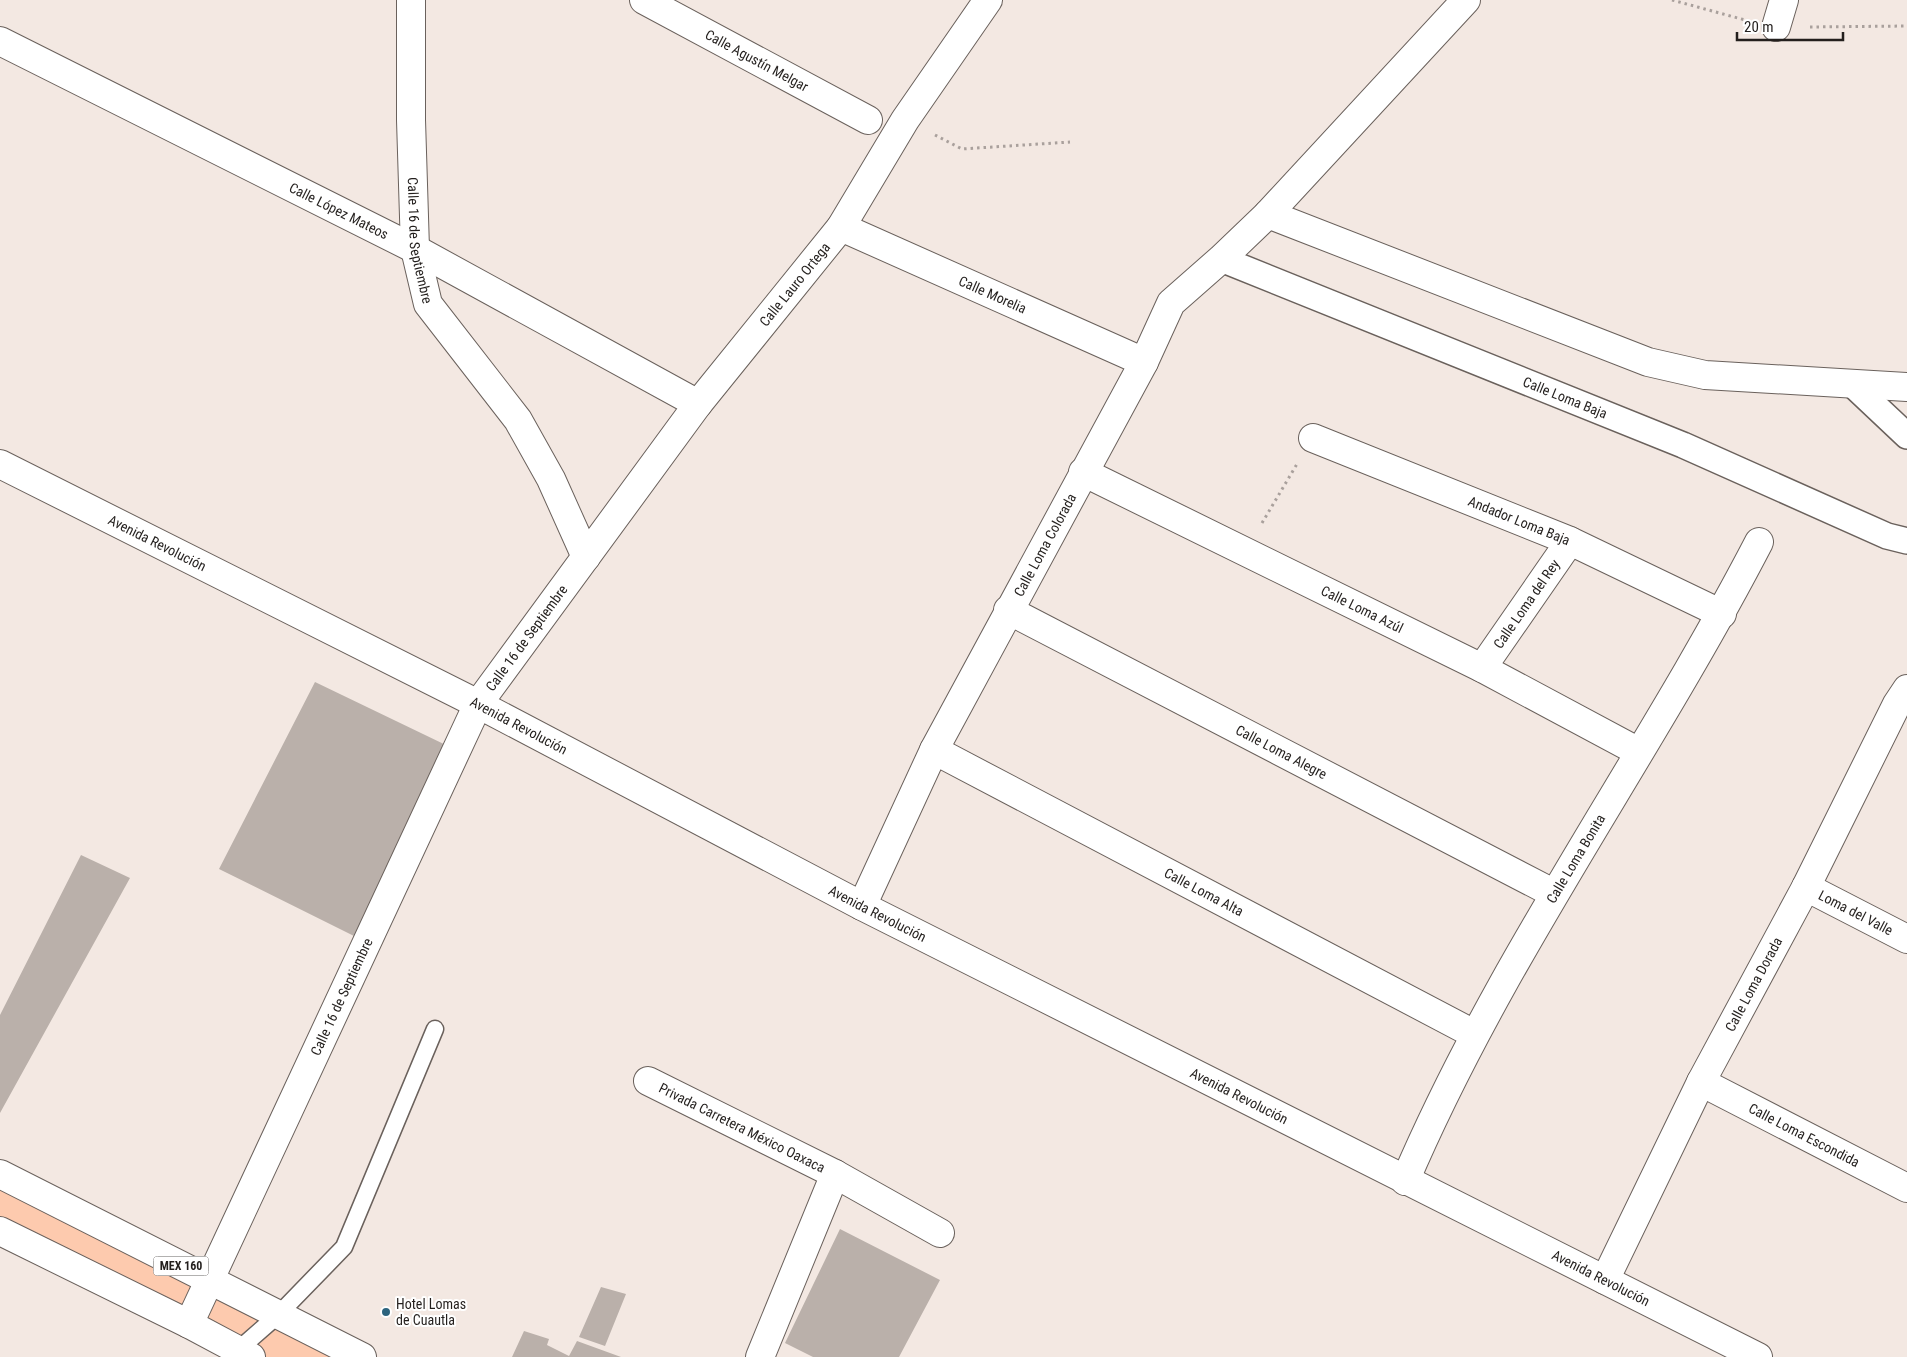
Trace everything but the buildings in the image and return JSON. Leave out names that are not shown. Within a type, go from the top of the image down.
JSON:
[{"type":"street","name":"Calle 16 de Septiembre","points":[[189,1324],[478,704],[586,557],[551,479],[518,420],[428,304],[415,249],[411,120],[411,0]]},
{"type":"street","name":"Calle Agustín Melgar","points":[[644,0],[868,120]]},
{"type":"street","name":"Calle Lauro Ortega","points":[[586,557],[698,404],[841,227],[904,122],[988,0]]},
{"type":"street","name":"Calle Loma Colorada","points":[[862,906],[934,750],[1008,610],[1144,362],[1171,302],[1221,259],[1268,214],[1466,0]]},
{"type":"street","points":[[1776,27],[1784,0]]},
{"type":"street","name":"Calle López Mateos","points":[[0,41],[415,249],[698,404]]},
{"type":"street","points":[[1268,214],[1648,362],[1705,375],[1854,386],[1907,387]]},
{"type":"street","name":"Calle Morelia","points":[[841,227],[1144,362]]},
{"type":"street","name":"Calle Loma Baja","points":[[1221,259],[1683,445],[1887,536],[1907,541]]},
{"type":"street","points":[[1854,386],[1907,436]]},
{"type":"street","name":"Andador Loma Baja","points":[[1313,438],[1570,541],[1722,614]]},
{"type":"street","name":"Avenida Revolución","points":[[0,464],[478,704],[862,906],[1405,1181],[1758,1357]]},
{"type":"street","name":"Calle Loma Azúl","points":[[1083,472],[1482,668],[1639,752]]},
{"type":"street","name":"Calle Loma del Rey","points":[[1482,668],[1570,541]]},
{"type":"street","name":"Calle Loma Bonita","points":[[1405,1181],[1474,1034],[1553,894],[1722,614],[1759,542]]},
{"type":"street","name":"Calle Loma Alegre","points":[[1008,610],[1553,894]]},
{"type":"street","name":"Calle Loma Dorada","points":[[1605,1280],[1701,1082],[1904,701]]},
{"type":"street","name":"Calle Loma Alta","points":[[934,750],[1474,1034]]},
{"type":"street","name":"Loma del Valle","points":[[1806,887],[1907,939]]},
{"type":"street","name":"Privada Carretera México Oaxaca","points":[[648,1081],[835,1174],[940,1233]]},
{"type":"street","name":"Calle Loma Escondida","points":[[1701,1082],[1907,1188]]},
{"type":"street","name":"MEX 160","points":[[0,1174],[362,1357]]},
{"type":"street","name":"Privada Carretera México Oaxaca","points":[[760,1357],[835,1174]]},
{"type":"street","points":[[0,1232],[189,1324],[245,1354]]},
{"type":"lane","points":[[245,1354],[278,1315],[344,1247],[434,1029]]},
{"type":"path","points":[[904,122],[962,149],[1070,142]]},
{"type":"path","points":[[1245,552],[1313,438]]},
{"type":"shaded area","points":[[0,1174],[362,1357],[251,1357],[0,1231]]},
{"type":"place","name":"Hotel Lomas de Cuautla","points":[[386,1312]]}]
